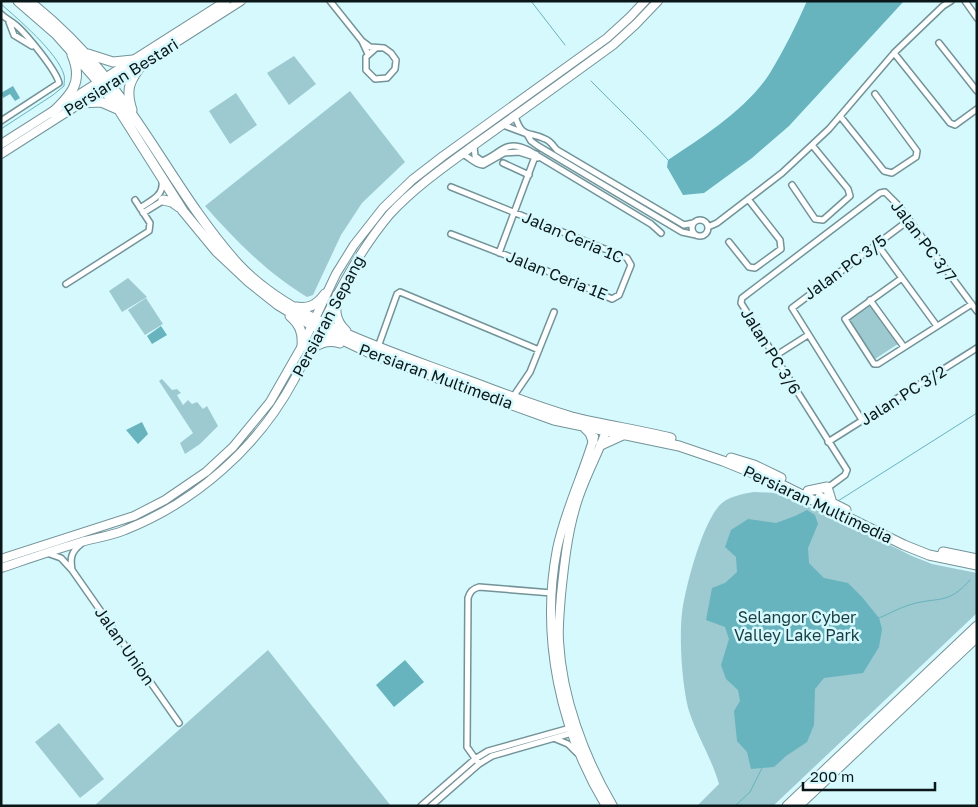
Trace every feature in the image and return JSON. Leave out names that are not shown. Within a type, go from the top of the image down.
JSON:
[{"type":"main road","name":"Persiaran Multimedia","points":[[18,1],[104,83],[136,121],[200,216],[240,265],[266,288],[361,350],[554,420],[679,446],[723,461],[820,500],[904,545],[929,555],[977,565]]},
{"type":"main road","name":"Persiaran Multimedia","points":[[29,1],[83,51],[183,211],[230,265],[278,305],[378,347],[575,418],[692,444],[754,465],[808,491],[820,500],[832,503],[919,545],[932,550],[977,559]]},
{"type":"main road","points":[[52,112],[72,91],[77,78],[75,63],[61,40]]},
{"type":"main road","points":[[83,51],[92,56],[113,62],[133,60]]},
{"type":"main road","points":[[136,121],[129,102],[129,87],[132,77],[143,63]]},
{"type":"main road","points":[[80,103],[102,102],[119,110]]},
{"type":"main road","points":[[165,164],[167,174],[176,189],[172,194]]},
{"type":"main road","points":[[163,200],[172,202],[183,211]]},
{"type":"main road","points":[[296,307],[313,306],[325,294]]},
{"type":"main road","points":[[337,295],[336,319],[352,336]]},
{"type":"main road","points":[[278,305],[298,323],[302,330],[306,348],[332,340],[361,350]]},
{"type":"main road","points":[[583,426],[597,443],[624,435]]},
{"type":"main road","points":[[808,491],[827,487],[832,503]]},
{"type":"main road","points":[[787,806],[977,626]]},
{"type":"main road","points":[[798,806],[977,637]]},
{"type":"street","name":"Persiaran Bestari","points":[[1,154],[80,103],[133,60],[226,1]]},
{"type":"street","name":"Persiaran Bestari","points":[[1,144],[52,112],[143,63],[241,1]]},
{"type":"street","points":[[330,1],[362,41],[368,54]]},
{"type":"street","name":"Persiaran Sepang","points":[[1,568],[123,531],[149,519],[188,496],[219,472],[247,445],[270,418],[294,380],[317,323],[325,294],[354,245],[383,208],[419,175],[607,38],[645,1]]},
{"type":"street","name":"Persiaran Sepang","points":[[317,323],[337,295],[363,251],[390,215],[418,187],[613,45],[658,1]]},
{"type":"street","points":[[708,227],[717,224],[782,172],[812,145],[840,116],[894,53],[943,6],[951,1]]},
{"type":"street","points":[[965,1],[977,18]]},
{"type":"street","points":[[1,14],[9,22],[14,35],[35,47],[52,68],[59,83],[1,120]]},
{"type":"street","points":[[190,25],[198,29]]},
{"type":"street","points":[[362,41],[375,49],[388,50],[394,56],[396,69],[391,76],[379,80],[371,76],[365,65],[368,54],[375,49]]},
{"type":"street","points":[[939,43],[977,91]]},
{"type":"street","points":[[894,53],[950,124],[956,125],[977,109]]},
{"type":"street","points":[[498,117],[555,80],[558,80],[560,84]]},
{"type":"street","points":[[840,116],[884,172],[892,173],[916,157],[917,150],[875,94]]},
{"type":"street","points":[[503,125],[527,134],[548,140],[557,150],[684,225],[702,220],[708,227],[708,232],[700,236],[682,232],[538,146],[532,141],[527,134],[518,124],[515,116]]},
{"type":"street","points":[[792,185],[815,219],[823,220],[850,196],[848,189],[812,145]]},
{"type":"street","points":[[474,146],[475,156],[482,161],[502,148],[520,146],[652,224],[661,233]]},
{"type":"street","points":[[462,154],[469,156],[475,163],[482,165],[504,153],[519,152],[536,156]]},
{"type":"street","points":[[499,253],[536,156]]},
{"type":"street","points":[[503,163],[529,175]]},
{"type":"street","points":[[148,221],[153,203],[163,188],[157,171]]},
{"type":"street","name":"Jalan Ceria 1C","points":[[451,187],[627,258],[631,265],[616,298]]},
{"type":"street","name":"Jalan PC 3/6","points":[[820,500],[827,487],[845,475],[847,470],[741,303],[742,298],[880,193],[885,192],[890,195]]},
{"type":"street","points":[[141,210],[172,194]]},
{"type":"street","name":"Jalan PC 3/7","points":[[890,195],[977,311]]},
{"type":"street","points":[[730,242],[749,267],[752,268],[755,268],[781,249],[780,240],[748,199]]},
{"type":"street","points":[[66,284],[147,232],[150,227],[148,221],[135,200],[153,203]]},
{"type":"street","name":"Jalan PC 3/5","points":[[862,420],[792,308],[909,220]]},
{"type":"street","points":[[693,223],[692,230],[696,235]]},
{"type":"street","name":"Jalan Ceria 1E","points":[[451,234],[565,278],[612,299],[616,298]]},
{"type":"street","points":[[877,244],[937,326]]},
{"type":"street","points":[[902,278],[845,319],[874,364],[878,364],[972,304]]},
{"type":"street","points":[[378,347],[397,294],[400,292],[539,350]]},
{"type":"street","points":[[870,300],[904,347]]},
{"type":"street","points":[[513,397],[530,372],[554,312]]},
{"type":"street","points":[[775,356],[808,335]]},
{"type":"street","name":"Persiaran Sepang","points":[[1,559],[134,516],[161,503],[195,481],[228,452],[251,427],[306,348]]},
{"type":"street","name":"Jalan PC 3/2","points":[[828,442],[977,348]]},
{"type":"street","points":[[601,430],[575,508],[566,554],[558,641],[573,719],[584,748],[613,806]]},
{"type":"street","points":[[597,443],[567,510],[557,548],[551,616],[554,667],[571,731],[606,806]]},
{"type":"street","points":[[72,570],[71,554],[83,542]]},
{"type":"street","name":"Jalan Union","points":[[48,553],[61,558],[72,570],[178,723]]},
{"type":"street","points":[[479,764],[467,747],[468,598],[472,590],[479,587],[552,593]]},
{"type":"street","points":[[431,806],[479,764],[492,756],[555,738],[571,731]]},
{"type":"street","points":[[421,806],[475,759],[495,748],[571,731]]},
{"type":"street","points":[[555,738],[573,747],[584,762]]},
{"type":"green space","points":[[294,56],[316,84],[289,105],[267,73]]},
{"type":"green space","points":[[350,91],[405,162],[362,203],[341,235],[313,295],[307,297],[265,267],[205,206]]},
{"type":"green space","points":[[236,93],[257,125],[230,144],[209,111]]},
{"type":"green space","points":[[128,278],[147,297],[122,312],[109,291]]},
{"type":"green space","points":[[146,298],[163,324],[145,335],[128,310]]},
{"type":"green space","points":[[871,305],[898,344],[875,359],[849,320]]},
{"type":"green space","points":[[162,379],[172,390],[177,389],[181,393],[177,395],[183,405],[188,400],[192,404],[197,402],[203,409],[207,406],[218,426],[200,444],[185,454],[180,443],[193,433],[159,381]]},
{"type":"green space","name":"Selangor Cyber Valley Lake Park","points":[[754,492],[776,493],[839,520],[932,564],[977,573],[977,613],[773,806],[697,806],[719,784],[689,711],[683,676],[681,648],[682,613],[696,555],[708,523],[715,511],[722,503],[729,499]]},
{"type":"green space","points":[[268,650],[391,806],[94,806]]},
{"type":"green space","points":[[59,723],[104,779],[80,798],[35,742]]},
{"type":"shaded area","points":[[807,1],[904,1],[789,126],[752,158],[704,193],[683,195],[667,167],[668,160],[724,121],[749,99],[770,73]]},
{"type":"shaded area","points":[[13,86],[20,98],[15,101],[10,94],[3,98],[1,93]]},
{"type":"shaded area","points":[[161,326],[167,335],[152,344],[147,336]]},
{"type":"shaded area","points":[[142,422],[148,434],[138,444],[126,430]]},
{"type":"shaded area","points":[[807,510],[815,515],[818,524],[808,548],[809,563],[824,578],[848,583],[862,597],[879,618],[882,629],[879,647],[863,673],[824,678],[815,689],[814,725],[807,742],[786,756],[774,767],[751,769],[747,752],[737,741],[734,711],[740,701],[738,690],[726,679],[721,665],[729,639],[725,627],[706,620],[712,588],[725,583],[737,572],[736,557],[725,547],[731,530],[748,519],[776,523]]},
{"type":"shaded area","points":[[405,660],[424,682],[394,707],[376,685]]},
{"type":"waterway","points":[[531,1],[565,45]]},
{"type":"waterway","points":[[1,4],[46,47],[60,66],[64,75],[64,86],[1,129]]},
{"type":"waterway","points":[[591,81],[668,160]]},
{"type":"waterway","points":[[838,501],[977,413]]},
{"type":"waterway","points":[[879,618],[909,605],[948,597],[955,594],[970,580]]},
{"type":"waterway","points":[[735,806],[750,792],[762,768]]}]
